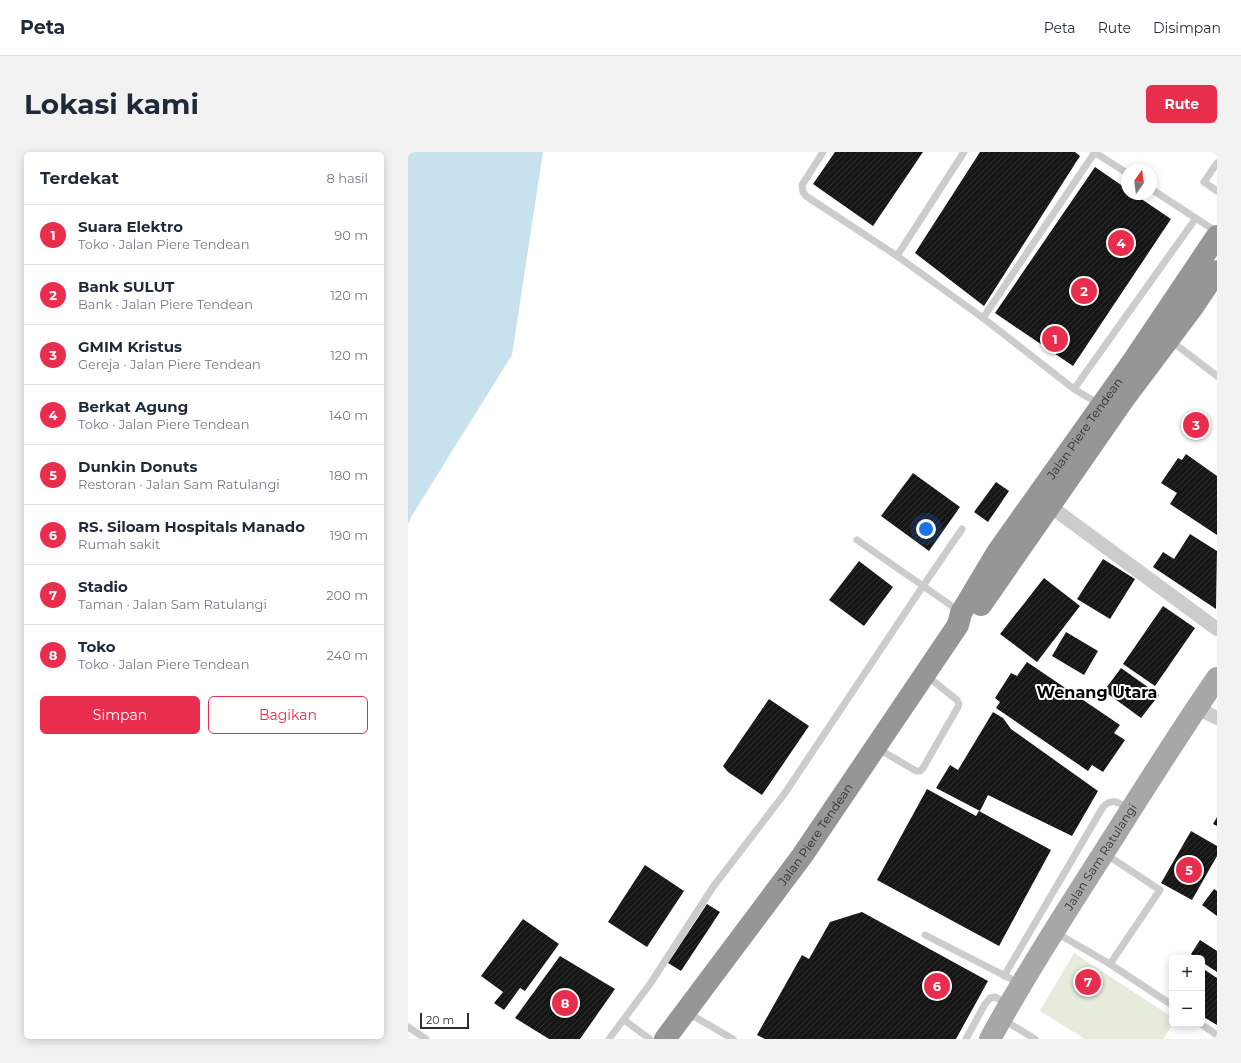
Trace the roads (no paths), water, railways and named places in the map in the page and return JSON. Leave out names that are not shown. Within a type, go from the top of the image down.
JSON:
[{"type":"highway","name":"Jalan Piere Tendean","points":[[665,1039],[802,856],[962,619],[998,551],[1135,358],[1217,236]]},
{"type":"highway","name":"Jalan Piere Tendean","points":[[962,619],[976,613],[1124,399],[1217,272]]},
{"type":"main road","name":"Jalan Sam Ratulangi","points":[[1004,1022],[1012,980],[1124,806],[1217,678]]},
{"type":"main road","name":"Jalan Sam Ratulangi","points":[[990,1039],[1004,1022],[1110,857],[1210,714],[1217,691]]},
{"type":"street","points":[[1050,506],[1217,629]]},
{"type":"lane","points":[[823,152],[802,184],[803,192],[806,196],[897,256],[983,318],[1074,389],[1100,406]]},
{"type":"lane","points":[[897,256],[964,152]]},
{"type":"lane","points":[[983,318],[1095,152],[1121,169]]},
{"type":"lane","points":[[1217,163],[1204,182],[1217,192]]},
{"type":"lane","points":[[1157,193],[1217,232]]},
{"type":"lane","points":[[1074,389],[1196,218]]},
{"type":"lane","points":[[1169,339],[1217,376]]},
{"type":"lane","points":[[609,1039],[650,984],[713,888],[784,793],[962,529]]},
{"type":"lane","points":[[857,540],[923,586],[962,619]]},
{"type":"lane","points":[[875,746],[916,771],[920,771],[923,768],[959,704],[957,700],[924,674]]},
{"type":"lane","points":[[1110,857],[1160,890],[1110,964]]},
{"type":"lane","points":[[925,935],[1012,980]]},
{"type":"lane","points":[[1060,935],[1110,964],[1169,1003]]},
{"type":"lane","points":[[966,1039],[985,1004],[990,998],[996,997],[1004,1022],[1035,1039]]},
{"type":"lane","points":[[686,1012],[733,1039]]},
{"type":"lane","points":[[624,1020],[650,1039]]},
{"type":"lane","points":[[1205,1026],[1217,1034]]},
{"type":"lane","points":[[408,1027],[426,1039]]},
{"type":"water","points":[[408,152],[543,152],[512,355],[411,517],[408,525]]},
{"type":"place","name":"Berkat Agung","points":[[1121,243]]},
{"type":"place","name":"Bank SULUT","points":[[1084,291]]},
{"type":"place","name":"Suara Elektro","points":[[1055,339]]},
{"type":"place","name":"GMIM Kristus","points":[[1196,425]]},
{"type":"place","name":"Dunkin Donuts","points":[[1189,870]]},
{"type":"place","name":"Stadio","points":[[1088,982]]},
{"type":"place","name":"RS. Siloam Hospitals Manado","points":[[937,986]]},
{"type":"place","name":"Toko","points":[[565,1003]]},
{"type":"district","name":"Wenang Utara","points":[[1097,692]]}]
